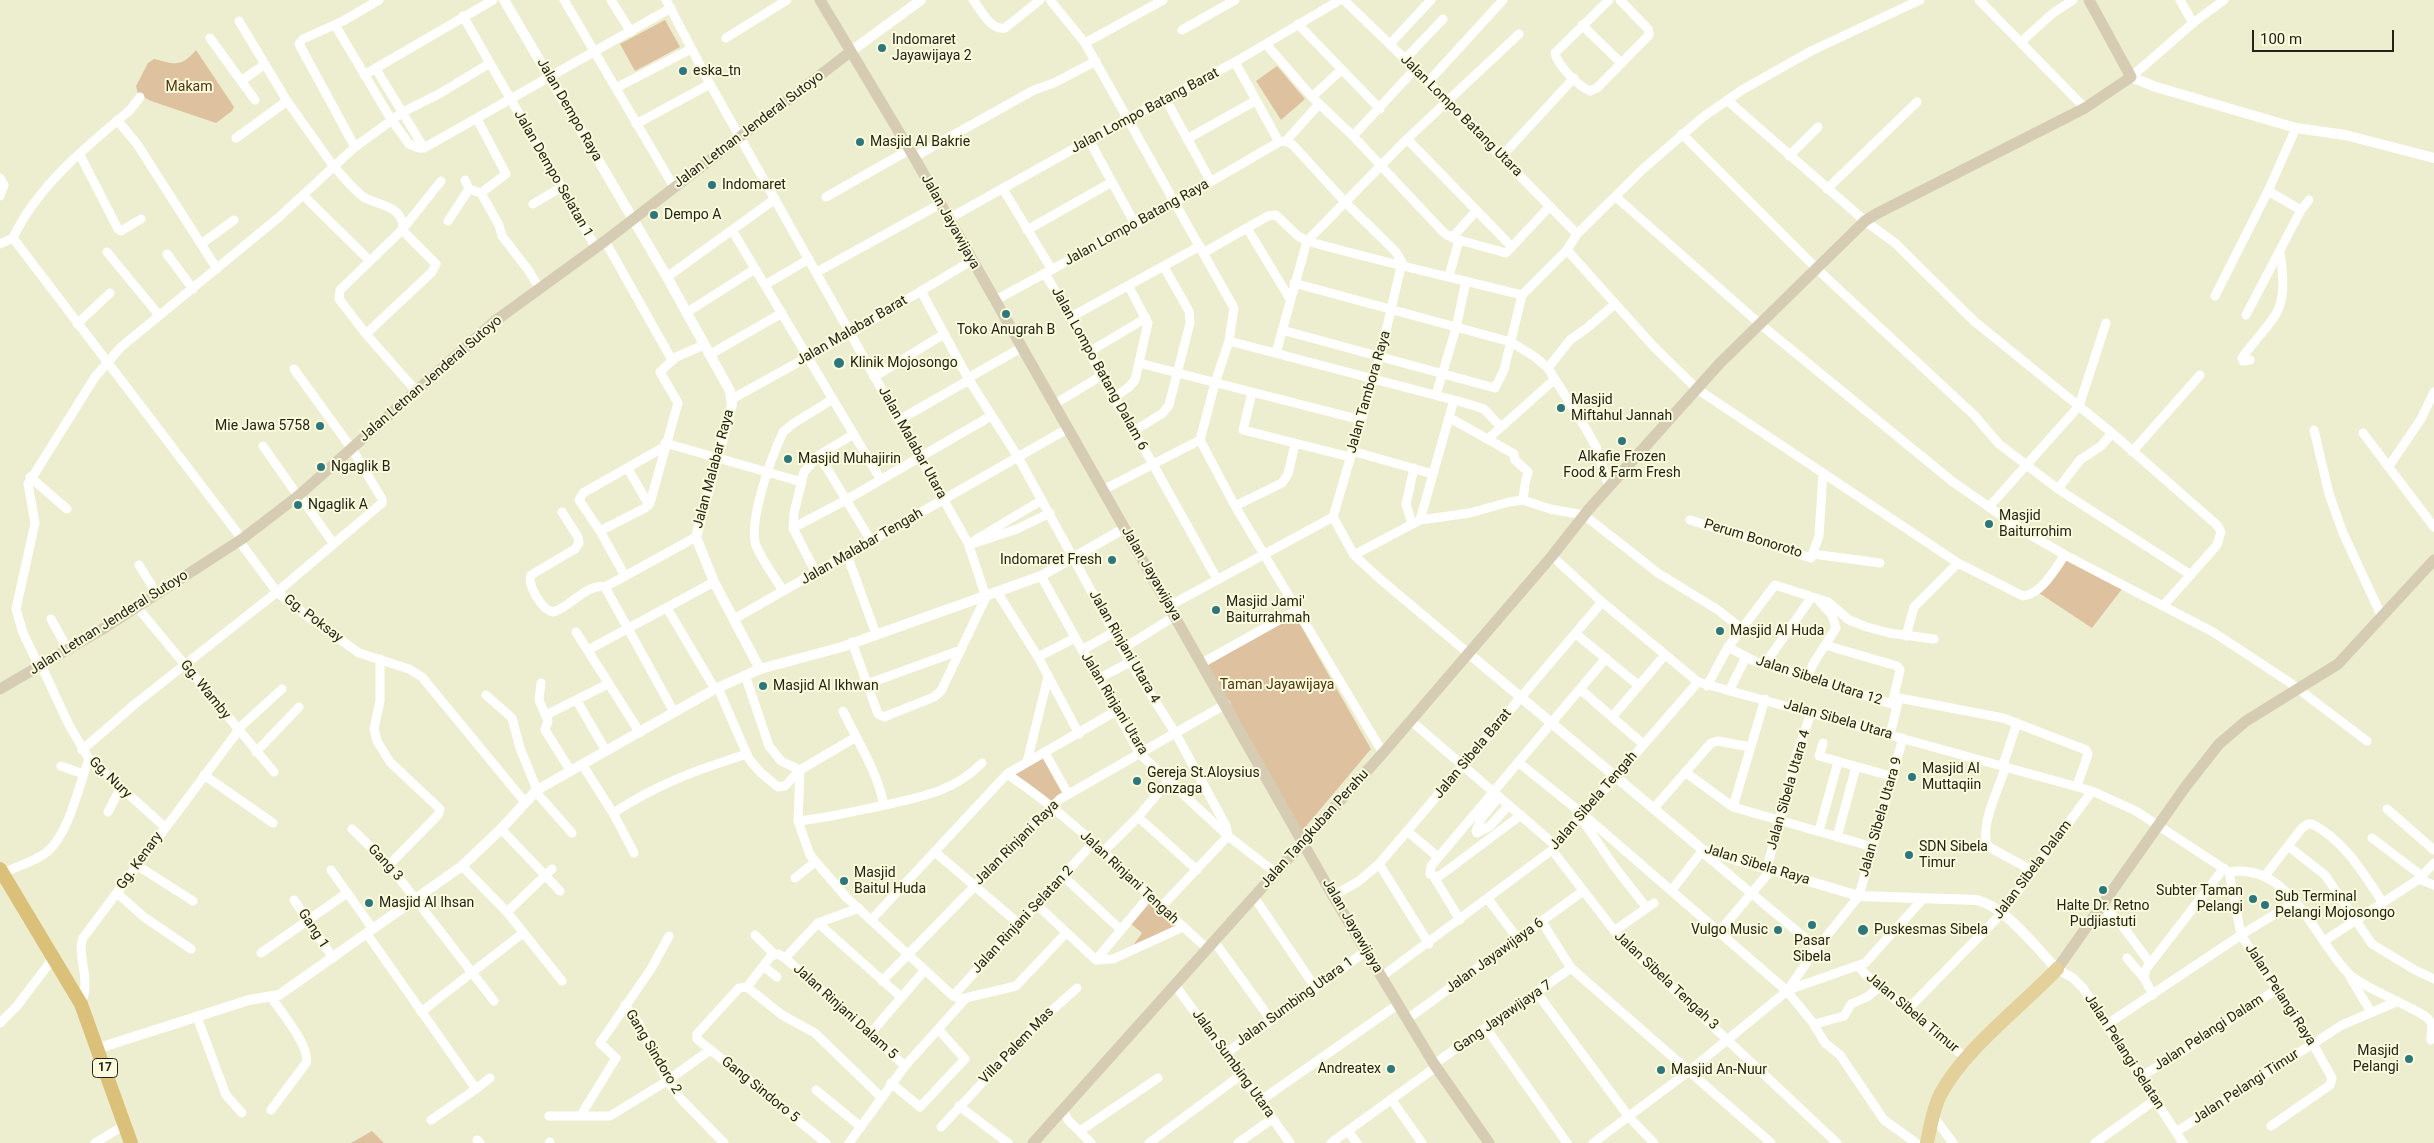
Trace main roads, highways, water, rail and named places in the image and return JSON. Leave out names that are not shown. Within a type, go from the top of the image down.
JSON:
[{"type":"highway","name":"17","points":[[1,871],[79,999],[99,1048],[131,1143]]},
{"type":"main road","name":"Jalan Jayawijaya","points":[[820,0],[912,154],[1053,405],[1304,841],[1333,896],[1435,1066],[1489,1143]]},
{"type":"main road","name":"Jalan Tangkuban Perahu","points":[[1033,1143],[1383,753],[1552,556],[1587,512],[1697,389],[1865,221],[2084,108],[2131,77],[2089,0]]},
{"type":"main road","name":"Jalan Letnan Jenderal Sutoyo","points":[[0,689],[68,650],[241,540],[352,449],[489,326],[632,221],[850,52]]},
{"type":"main road","points":[[1926,1143],[1940,1096],[1967,1058],[2057,969],[2158,824],[2219,744],[2257,714],[2338,664],[2434,562]]},
{"type":"place","name":"Indomaret Jayawijaya 2","points":[[882,48]]},
{"type":"place","name":"eska_tn","points":[[683,71]]},
{"type":"place","name":"Masjid Al Bakrie","points":[[860,142]]},
{"type":"place","name":"Indomaret","points":[[712,185]]},
{"type":"place","name":"Dempo A","points":[[654,215]]},
{"type":"place","name":"Toko Anugrah B","points":[[1006,314]]},
{"type":"place","name":"Klinik Mojosongo","points":[[839,363]]},
{"type":"place","name":"Masjid Miftahul Jannah","points":[[1561,408]]},
{"type":"place","name":"Mie Jawa 5758","points":[[320,426]]},
{"type":"place","name":"Alkafie Frozen Food & Farm Fresh","points":[[1622,441]]},
{"type":"place","name":"Masjid Muhajirin","points":[[788,459]]},
{"type":"place","name":"Ngaglik B","points":[[321,467]]},
{"type":"place","name":"Ngaglik A","points":[[298,505]]},
{"type":"place","name":"Masjid Baiturrohim","points":[[1989,524]]},
{"type":"place","name":"Indomaret Fresh","points":[[1112,560]]},
{"type":"place","name":"Masjid Jami' Baiturrahmah","points":[[1216,610]]},
{"type":"place","name":"Masjid Al Huda","points":[[1720,631]]},
{"type":"place","name":"Masjid Al Ikhwan","points":[[763,686]]},
{"type":"place","name":"Masjid Al Muttaqiin","points":[[1912,777]]},
{"type":"place","name":"Gereja St.Aloysius Gonzaga","points":[[1137,781]]},
{"type":"place","name":"SDN Sibela Timur","points":[[1909,855]]},
{"type":"place","name":"Masjid Baitul Huda","points":[[844,881]]},
{"type":"place","name":"Halte Dr. Retno Pudjiastuti","points":[[2103,890]]},
{"type":"place","name":"Subter Taman Pelangi","points":[[2253,899]]},
{"type":"place","name":"Masjid Al Ihsan","points":[[369,903]]},
{"type":"place","name":"Sub Terminal Pelangi Mojosongo","points":[[2265,905]]},
{"type":"place","name":"Pasar Sibela","points":[[1812,925]]},
{"type":"place","name":"Vulgo Music","points":[[1778,930]]},
{"type":"place","name":"Puskesmas Sibela","points":[[1863,930]]},
{"type":"place","name":"Masjid Pelangi","points":[[2409,1059]]},
{"type":"place","name":"Andreatex","points":[[1391,1069]]},
{"type":"place","name":"Masjid An-Nuur","points":[[1661,1070]]},
{"type":"park label","name":"Makam","points":[[189,87]]},
{"type":"park label","name":"Taman Jayawijaya","points":[[1277,685]]}]
